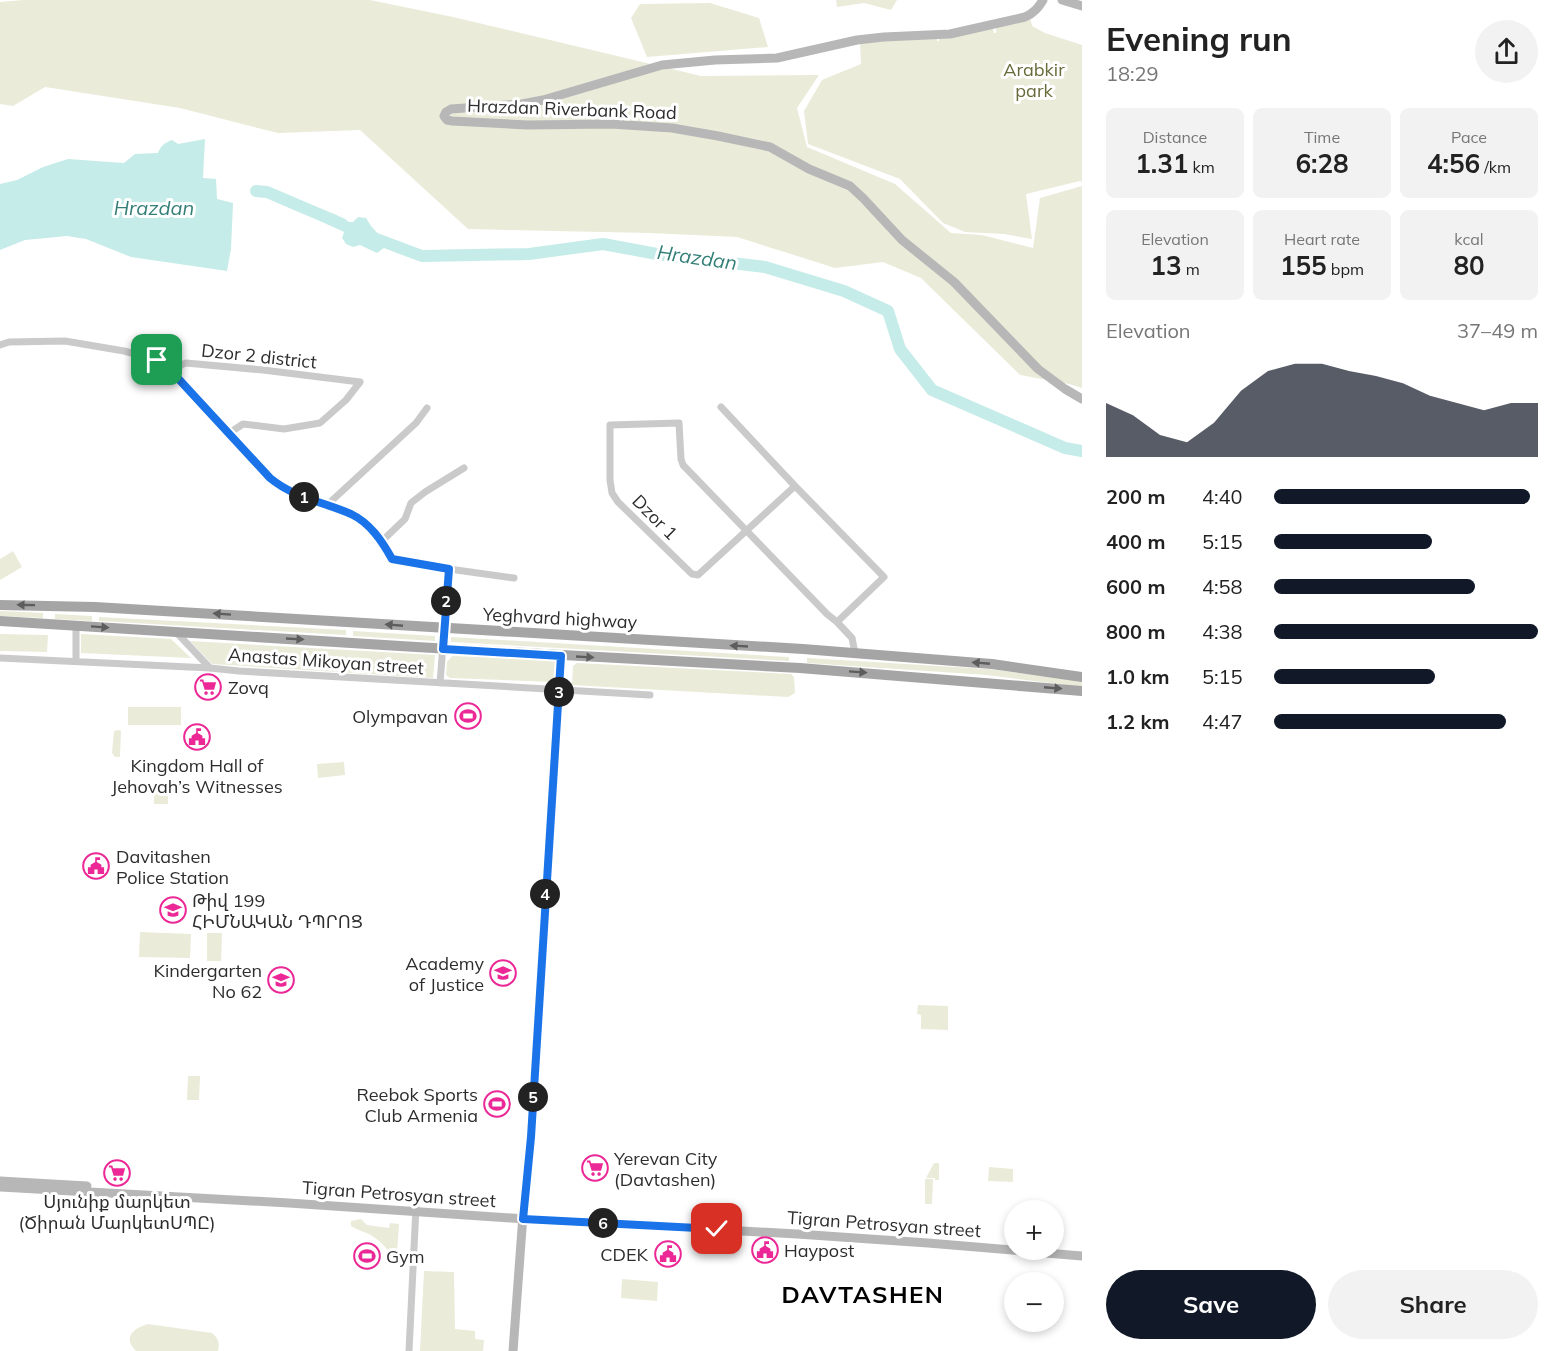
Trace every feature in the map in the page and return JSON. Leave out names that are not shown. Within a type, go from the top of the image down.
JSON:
[{"type":"main road","name":"Hrazdan Riverbank Road","points":[[1043,0],[1033,14],[1025,17],[950,34],[857,40],[777,58],[662,65],[543,100],[522,104],[451,109],[444,116],[447,120],[452,121],[527,125],[612,124],[672,128],[770,147],[809,169],[850,186],[902,240],[954,282],[1038,369],[1082,399]]},
{"type":"main road","points":[[1062,0],[1082,6]]},
{"type":"main road","name":"Yeghvard highway","points":[[0,605],[89,606],[803,649],[992,664],[1082,676]]},
{"type":"main road","points":[[50,624],[51,606]]},
{"type":"main road","name":"Yeghvard highway","points":[[0,621],[561,656],[800,668],[1081,691]]},
{"type":"main road","points":[[800,668],[803,649]]},
{"type":"main road","name":"Tigran Petrosyan street","points":[[0,1181],[1082,1255]]},
{"type":"main road","name":"Tigran Petrosyan street","points":[[0,1187],[416,1209]]},
{"type":"main road","points":[[513,1351],[523,1217]]},
{"type":"main road","name":"Tigran Petrosyan street","points":[[523,1217],[829,1232],[1004,1246]]},
{"type":"main road","name":"Tigran Petrosyan street","points":[[1064,1253],[1082,1255]]},
{"type":"street","points":[[0,345],[9,342],[65,341],[114,349],[157,360],[174,374],[281,488],[352,515],[371,529],[382,541],[392,559],[514,578]]},
{"type":"street","name":"Dzor 2 district","points":[[174,374],[181,365],[186,363],[360,382],[346,400],[320,423],[284,429],[243,424],[228,434]]},
{"type":"street","points":[[721,407],[884,577],[837,622]]},
{"type":"street","points":[[326,506],[416,423],[427,408]]},
{"type":"street","name":"Dzor 1","points":[[795,486],[746,531],[698,574],[692,574],[618,502],[612,493],[610,425],[679,423],[683,465],[746,531],[827,614],[852,638],[855,653]]},
{"type":"street","points":[[382,541],[405,519],[411,503],[464,468]]},
{"type":"street","points":[[440,683],[449,569]]},
{"type":"street","points":[[76,626],[76,661]]},
{"type":"street","points":[[176,632],[210,668]]},
{"type":"street","points":[[523,1217],[531,1137],[561,656]]},
{"type":"street","name":"Anastas Mikoyan street","points":[[0,658],[210,668],[650,695]]},
{"type":"street","points":[[409,1351],[416,1209]]},
{"type":"green space","points":[[23,0],[370,0],[453,17],[701,76],[819,75],[797,108],[807,147],[895,184],[951,233],[982,235],[1033,248],[1040,198],[1082,186],[1082,388],[1020,375],[921,278],[883,262],[835,268],[737,237],[468,229],[360,130],[278,133],[180,108],[45,87],[13,106],[0,104],[0,2]]},
{"type":"green space","points":[[836,0],[897,0],[891,10],[864,3],[837,7]]},
{"type":"green space","points":[[710,3],[759,18],[768,47],[647,57],[631,18],[640,4]]},
{"type":"green space","name":"Arabkir park","points":[[1030,17],[1032,26],[1045,33],[1082,45],[1082,182],[1026,194],[1032,239],[1004,234],[965,232],[943,223],[900,179],[808,144],[804,111],[822,80],[861,64],[860,43],[937,37],[939,41],[939,37],[993,28],[996,33],[996,27]]},
{"type":"green space","points":[[13,551],[22,567],[0,580],[0,559]]},
{"type":"green space","points":[[0,611],[43,613],[43,618],[0,616]]},
{"type":"green space","points":[[55,614],[92,616],[92,621],[55,619]]},
{"type":"green space","points":[[99,617],[346,630],[346,635],[99,621]]},
{"type":"green space","points":[[353,631],[435,636],[435,641],[353,636]]},
{"type":"green space","points":[[0,634],[48,635],[47,652],[0,651]]},
{"type":"green space","points":[[81,634],[171,639],[191,658],[81,653]]},
{"type":"green space","points":[[451,637],[789,657],[789,661],[451,642]]},
{"type":"green space","points":[[190,641],[435,655],[433,678],[212,664]]},
{"type":"green space","points":[[452,656],[551,659],[555,662],[554,682],[450,678],[446,675],[447,662]]},
{"type":"green space","points":[[807,658],[988,669],[1082,681],[1082,687],[987,675],[807,663]]},
{"type":"green space","points":[[577,663],[791,674],[794,677],[795,693],[788,697],[572,685],[573,666]]},
{"type":"green space","points":[[128,707],[181,707],[181,725],[128,725]]},
{"type":"green space","points":[[114,731],[121,731],[120,757],[115,757],[112,753]]},
{"type":"green space","points":[[344,762],[345,775],[318,778],[317,764]]},
{"type":"green space","points":[[154,791],[168,791],[168,804],[154,804]]},
{"type":"green space","points":[[140,932],[191,934],[190,958],[139,957]]},
{"type":"green space","points":[[207,933],[222,933],[221,961],[207,961]]},
{"type":"green space","points":[[918,1005],[948,1006],[948,1030],[921,1029],[921,1015],[917,1014]]},
{"type":"green space","points":[[188,1076],[200,1076],[199,1100],[187,1100]]},
{"type":"green space","points":[[934,1163],[939,1163],[939,1180],[926,1178]]},
{"type":"green space","points":[[989,1167],[1013,1169],[1013,1182],[988,1181]]},
{"type":"green space","points":[[925,1179],[933,1179],[932,1204],[925,1204]]},
{"type":"green space","points":[[361,1219],[367,1225],[389,1228],[390,1223],[399,1224],[395,1256],[372,1236],[351,1226],[351,1221]]},
{"type":"green space","points":[[424,1271],[454,1272],[455,1329],[475,1331],[475,1339],[484,1340],[483,1351],[420,1351]]},
{"type":"green space","points":[[622,1279],[658,1282],[657,1301],[621,1298]]},
{"type":"green space","points":[[148,1324],[212,1333],[218,1341],[218,1351],[136,1351],[130,1337],[138,1328]]},
{"type":"water","name":"Hrazdan","points":[[205,139],[203,178],[216,179],[217,199],[233,203],[231,249],[227,271],[131,257],[86,239],[67,236],[25,240],[0,250],[0,184],[17,180],[43,167],[68,159],[124,163],[135,154],[158,153],[163,145],[172,140],[178,144]]},
{"type":"water","points":[[332,213],[349,222],[353,222],[358,217],[366,218],[388,245],[377,253],[360,245],[353,247],[346,244],[342,238],[344,232],[327,224]]},
{"type":"waterway","name":"Hrazdan","points":[[256,191],[267,192],[342,224]]},
{"type":"waterway","name":"Hrazdan","points":[[374,238],[422,256],[529,254],[603,244],[657,254],[765,267],[844,291],[888,311],[900,349],[932,390],[1065,448],[1082,451]]},
{"type":"place","name":"Zovq","points":[[208,687]]},
{"type":"place","name":"Olympavan","points":[[468,716]]},
{"type":"place","name":"Kingdom Hall of Jehovah’s Witnesses","points":[[197,737]]},
{"type":"place","name":"Davitashen Police Station","points":[[96,866]]},
{"type":"place","name":"Թիվ 199 ՀԻՄՆԱԿԱՆ ԴՊՐՈՑ","points":[[173,910]]},
{"type":"place","name":"Academy of Justice","points":[[503,973]]},
{"type":"place","name":"Kindergarten No 62","points":[[281,980]]},
{"type":"place","name":"Reebok Sports Club Armenia","points":[[497,1104]]},
{"type":"place","name":"Yerevan City (Davtashen)","points":[[595,1168]]},
{"type":"place","name":"Սյունիք մարկետ (Ծիրան ՄարկետՍՊԸ)","points":[[117,1173]]},
{"type":"place","name":"Haypost","points":[[765,1250]]},
{"type":"place","name":"CDEK","points":[[668,1254]]},
{"type":"place","name":"Gym","points":[[367,1256]]},
{"type":"district","name":"DAVTASHEN","points":[[863,1294]]},
{"type":"route","points":[[157,360],[174,374],[281,488],[352,515],[371,529],[382,541],[392,559],[449,569],[443,649],[561,656],[531,1137],[523,1219],[717,1229]]}]
